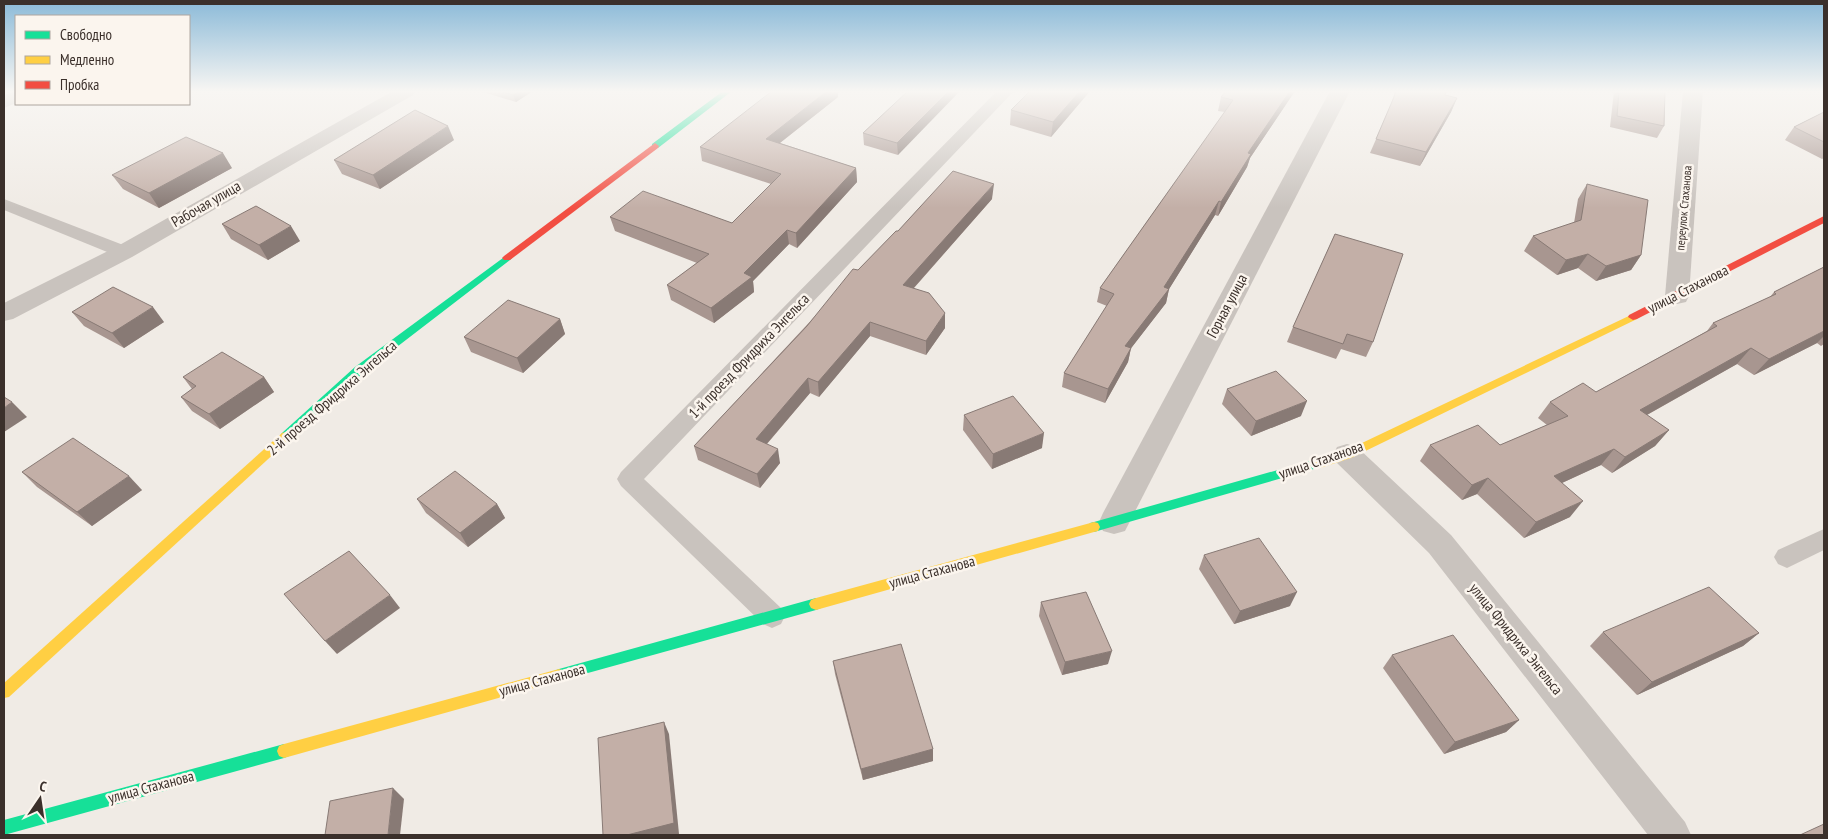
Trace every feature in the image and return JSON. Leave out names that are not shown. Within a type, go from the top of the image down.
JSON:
[{"type":"street","name":"Рабочая улица","points":[[4,313],[124,252],[337,130]]},
{"type":"street","name":"2-й проезд Фридриха Энгельса","points":[[4,692],[359,370],[676,130]]},
{"type":"street","name":"Горная улица","points":[[1114,522],[1319,130]]},
{"type":"street","name":"переулок Стаханова","points":[[1677,296],[1690,130]]},
{"type":"street","name":"улица Стаханова","points":[[4,828],[1114,522],[1347,454],[1677,296],[1824,219]]},
{"type":"street","name":"улица Фридриха Энгельса","points":[[1347,454],[1440,544],[1672,835]]},
{"type":"lane","name":"1-й проезд Фридриха Энгельса","points":[[772,616],[629,479],[968,130]]},
{"type":"lane","points":[[4,204],[124,252]]},
{"type":"lane","points":[[1787,557],[1824,538]]},
{"type":"building","points":[[382,130],[442,130],[373,175],[334,160]]},
{"type":"building","points":[[722,130],[777,130],[766,139],[856,168],[796,233],[787,230],[744,273],[752,277],[711,308],[667,285],[709,254],[610,217],[643,191],[732,223],[781,174],[700,147]]},
{"type":"building","points":[[866,130],[910,130],[897,143],[863,133]]},
{"type":"building","points":[[1212,130],[1263,130],[1248,153],[1251,154],[1221,202],[1219,201],[1164,287],[1169,289],[1125,346],[1131,348],[1108,389],[1064,373],[1114,294],[1100,288]]},
{"type":"building","points":[[1380,130],[1439,130],[1426,152],[1376,139]]},
{"type":"building","points":[[1800,130],[1824,130],[1824,142]]},
{"type":"building","points":[[186,137],[223,153],[149,193],[112,175]]},
{"type":"building","points":[[953,171],[994,184],[903,285],[929,293],[945,313],[926,341],[870,322],[818,382],[808,378],[756,439],[778,449],[757,474],[694,446],[807,326],[853,269],[858,270],[898,231]]},
{"type":"building","points":[[1587,184],[1648,200],[1641,255],[1606,266],[1588,254],[1566,260],[1533,236],[1581,220]]},
{"type":"building","points":[[256,206],[291,226],[259,245],[222,224]]},
{"type":"building","points":[[1335,234],[1403,254],[1373,342],[1347,334],[1343,344],[1293,327]]},
{"type":"building","points":[[1824,267],[1824,331],[1769,359],[1751,348],[1640,410],[1669,430],[1625,457],[1614,449],[1554,476],[1583,501],[1536,522],[1488,478],[1472,485],[1430,445],[1478,425],[1500,445],[1568,416],[1550,402],[1583,383],[1596,392],[1717,326],[1713,323],[1776,294],[1774,292]]},
{"type":"building","points":[[113,287],[153,307],[112,333],[72,312]]},
{"type":"building","points":[[508,300],[560,319],[517,358],[464,337]]},
{"type":"building","points":[[222,352],[264,377],[209,414],[181,397],[196,386],[183,377]]},
{"type":"building","points":[[1276,371],[1307,401],[1256,421],[1227,389]]},
{"type":"building","points":[[1013,396],[1044,433],[993,454],[964,415]]},
{"type":"building","points":[[4,397],[12,402],[4,408]]},
{"type":"building","points":[[73,438],[129,476],[77,512],[22,472]]},
{"type":"building","points":[[455,471],[497,504],[460,533],[417,499]]},
{"type":"building","points":[[1259,538],[1297,592],[1240,611],[1204,555]]},
{"type":"building","points":[[349,551],[390,595],[325,641],[284,594]]},
{"type":"building","points":[[1709,587],[1759,633],[1652,682],[1603,632]]},
{"type":"building","points":[[1086,592],[1112,651],[1065,662],[1041,602]]},
{"type":"building","points":[[1453,635],[1519,720],[1455,742],[1392,655]]},
{"type":"building","points":[[901,644],[933,749],[861,769],[833,661]]},
{"type":"building","points":[[664,722],[674,823],[627,835],[603,835],[598,738]]},
{"type":"building","points":[[393,788],[388,835],[325,835],[330,801]]},
{"type":"building","points":[[1824,824],[1824,835],[1800,835]]},
{"type":"traffic: fast","points":[[655,146],[676,130]]},
{"type":"traffic: fast","points":[[286,436],[359,370],[507,258]]},
{"type":"traffic: fast","points":[[1094,527],[1320,463]]},
{"type":"traffic: fast","points":[[559,675],[816,604]]},
{"type":"traffic: fast","points":[[4,828],[284,751]]},
{"type":"traffic: slow","points":[[1320,463],[1347,455],[1633,317]]},
{"type":"traffic: slow","points":[[4,692],[286,436]]},
{"type":"traffic: slow","points":[[816,604],[1094,527]]},
{"type":"traffic: slow","points":[[284,751],[559,675]]},
{"type":"traffic: jam","points":[[507,258],[655,146]]},
{"type":"traffic: jam","points":[[1633,317],[1824,219]]}]
